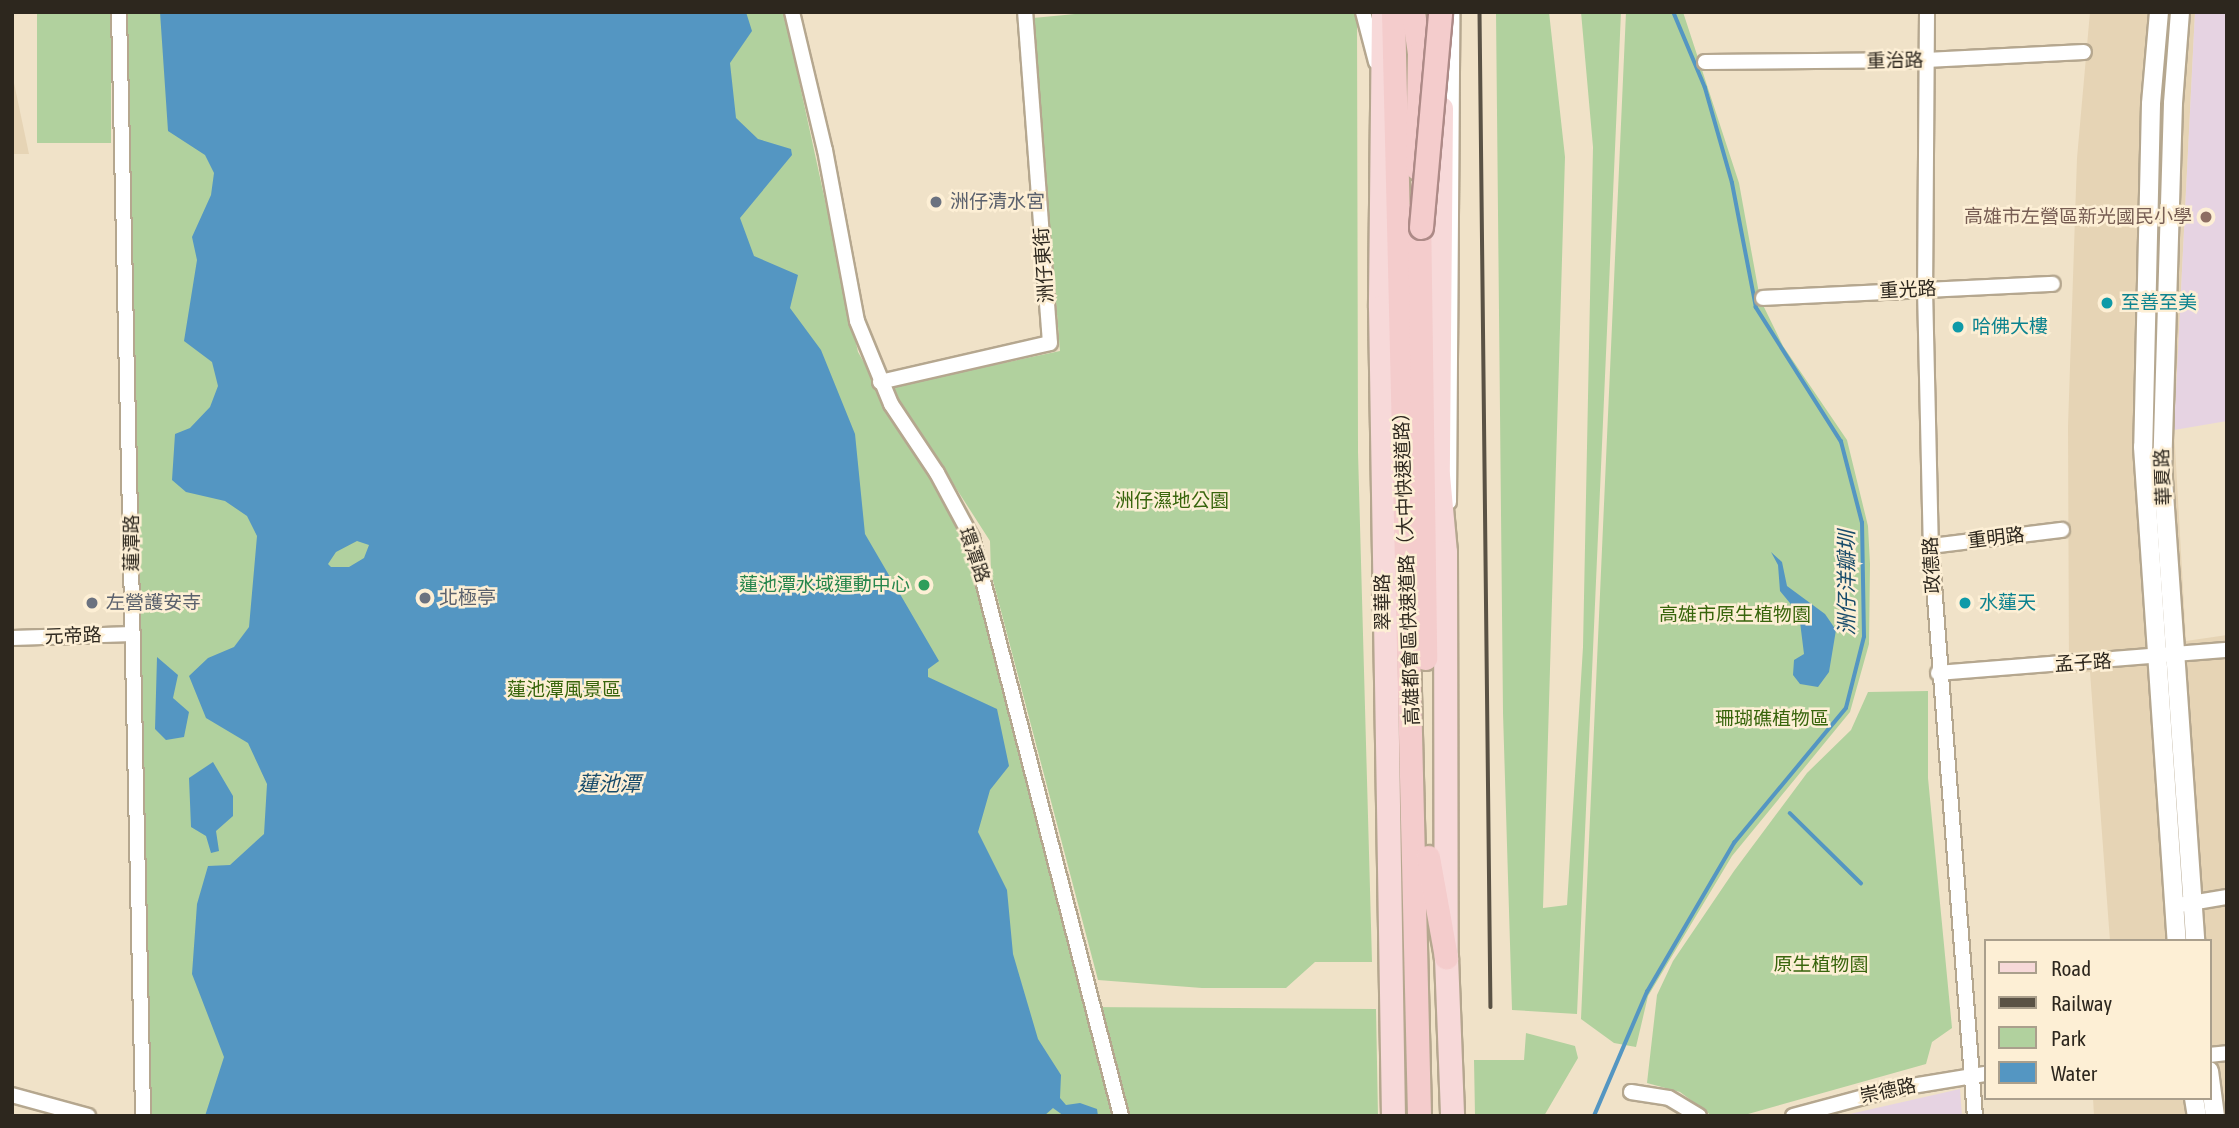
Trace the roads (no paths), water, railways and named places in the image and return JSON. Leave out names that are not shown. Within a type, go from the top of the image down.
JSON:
[{"type":"highway","name":"高雄都會區快速道路（大中快速道路）","points":[[1393,12],[1419,1116]]},
{"type":"highway","name":"高雄都會區快速道路（大中快速道路）","points":[[1413,12],[1419,53],[1416,183],[1421,227],[1426,820],[1429,872],[1446,957]]},
{"type":"highway","points":[[1421,227],[1440,12]]},
{"type":"main road","name":"翠華路","points":[[1383,12],[1380,376],[1393,1116]]},
{"type":"main road","points":[[1429,12],[1441,77],[1438,475],[1445,552],[1446,957],[1452,1116]]},
{"type":"street","name":"蓮潭路","points":[[119,12],[143,1116]]},
{"type":"street","name":"環潭路","points":[[792,12],[825,150],[857,321],[880,382],[937,472],[972,538],[1121,1116]]},
{"type":"street","name":"洲仔東街","points":[[880,382],[1050,343],[1025,12]]},
{"type":"street","name":"翠華路","points":[[1363,12],[1381,89]]},
{"type":"street","points":[[1445,552],[1452,467],[1452,12]]},
{"type":"street","name":"政德路","points":[[1927,12],[1925,289],[1931,546],[1938,673],[1978,1075],[1975,1116]]},
{"type":"street","name":"華夏路","points":[[2160,12],[2149,213],[2143,447],[2164,657],[2182,905],[2177,939]]},
{"type":"street","name":"華夏路","points":[[2164,657],[2161,446],[2169,214],[2180,12]]},
{"type":"street","name":"重治路","points":[[1705,62],[1926,60],[2084,52]]},
{"type":"street","points":[[2149,213],[2169,214]]},
{"type":"street","name":"重光路","points":[[1763,298],[2053,284]]},
{"type":"street","name":"重明路","points":[[1931,546],[2062,530]]},
{"type":"street","name":"元帝路","points":[[12,638],[134,634]]},
{"type":"street","name":"孟子路","points":[[1938,673],[2227,650]]},
{"type":"street","points":[[2182,905],[2227,897]]},
{"type":"street","name":"華夏路","points":[[2182,905],[2194,939]]},
{"type":"street","name":"崇德路","points":[[1793,1116],[1894,1089],[1978,1075]]},
{"type":"street","points":[[2211,1086],[2215,1116]]},
{"type":"street","points":[[1631,1092],[1669,1098],[1699,1116]]},
{"type":"street","points":[[12,1095],[88,1116]]},
{"type":"water","name":"蓮池潭","points":[[160,12],[746,12],[752,31],[730,63],[736,118],[758,139],[791,149],[792,155],[740,218],[754,256],[798,275],[790,308],[821,350],[855,434],[865,534],[939,661],[928,669],[928,677],[997,709],[1009,766],[990,790],[978,832],[1007,890],[1013,954],[1038,1039],[1061,1075],[1060,1098],[1066,1105],[1080,1103],[1097,1109],[1098,1116],[1064,1116],[1053,1108],[1044,1116],[205,1116],[224,1057],[192,974],[197,904],[208,866],[230,865],[264,834],[267,784],[248,743],[206,718],[189,676],[208,658],[234,647],[249,627],[257,536],[247,516],[225,501],[186,492],[172,480],[175,434],[190,428],[210,407],[218,386],[212,362],[184,341],[197,260],[192,237],[211,195],[214,173],[205,155],[168,131]],"holes":[[[357,541],[369,545],[364,558],[349,567],[331,567],[328,564],[336,552]]]},
{"type":"water","points":[[1771,552],[1782,562],[1787,586],[1825,614],[1836,630],[1829,672],[1818,687],[1800,684],[1793,675],[1794,660],[1804,654],[1799,614],[1780,591],[1778,565]]},
{"type":"water","points":[[157,657],[178,675],[173,698],[189,712],[184,737],[166,740],[155,729]]},
{"type":"water","points":[[213,762],[233,796],[233,816],[216,831],[219,851],[211,853],[206,836],[191,827],[189,778]]},
{"type":"waterway","name":"洲仔洋瓣圳","points":[[1594,1116],[1647,992],[1734,843],[1846,708],[1864,637],[1862,523],[1841,442],[1756,308],[1732,183],[1705,88],[1673,12]]},
{"type":"waterway","points":[[1790,813],[1861,883]]},
{"type":"railway","points":[[1480,12],[1491,1007]]},
{"type":"place","name":"洲仔清水宮","points":[[936,202]]},
{"type":"place","name":"高雄市左營區新光國民小學","points":[[2206,217]]},
{"type":"place","name":"至善至美","points":[[2107,303]]},
{"type":"place","name":"哈佛大樓","points":[[1958,327]]},
{"type":"place","name":"蓮池潭水域運動中心","points":[[924,585]]},
{"type":"place","name":"北極亭","points":[[425,598]]},
{"type":"place","name":"左營護安寺","points":[[92,603]]},
{"type":"place","name":"水蓮天","points":[[1965,603]]},
{"type":"park label","name":"洲仔濕地公園","points":[[1172,501]]},
{"type":"park label","name":"高雄市原生植物園","points":[[1735,615]]},
{"type":"park label","name":"蓮池潭風景區","points":[[564,690]]},
{"type":"park label","name":"珊瑚礁植物區","points":[[1772,719]]},
{"type":"park label","name":"原生植物園","points":[[1821,965]]}]
